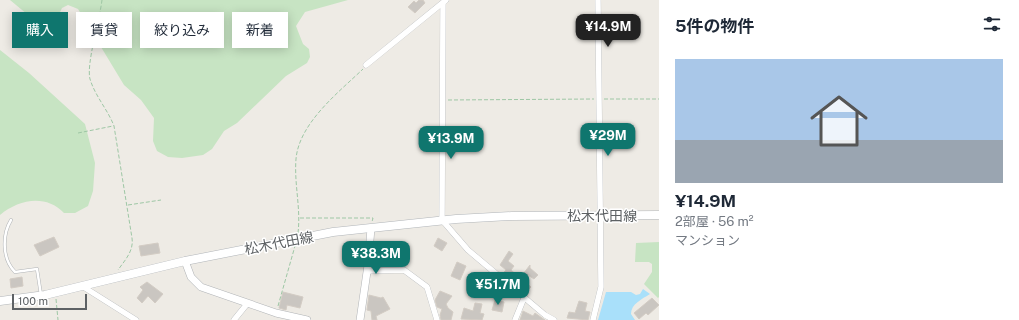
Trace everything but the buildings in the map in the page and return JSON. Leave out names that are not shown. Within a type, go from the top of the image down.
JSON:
[{"type":"main road","name":"松木代田線","points":[[0,301],[56,292],[185,262],[296,239],[371,228],[442,220],[512,216],[659,215]]},
{"type":"street","points":[[593,320],[601,287],[598,0]]},
{"type":"street","points":[[366,65],[444,2]]},
{"type":"street","points":[[444,2],[442,220],[468,250],[524,298],[545,315],[554,320]]},
{"type":"street","points":[[360,320],[371,228]]},
{"type":"street","points":[[185,262],[191,277],[201,288],[247,304],[307,320]]},
{"type":"street","points":[[367,271],[404,270],[427,287],[438,320]]},
{"type":"street","points":[[82,286],[136,320]]},
{"type":"street","points":[[515,320],[524,298]]},
{"type":"street","points":[[234,320],[247,304]]},
{"type":"lane","points":[[11,220],[6,228],[4,239],[10,267],[15,272],[37,269],[41,295]]},
{"type":"path","points":[[102,0],[88,70],[94,89],[109,113],[114,126],[133,245],[131,251],[112,279]]},
{"type":"path","points":[[276,312],[296,239],[300,218],[296,158],[300,144],[310,125],[323,108],[366,65]]},
{"type":"path","points":[[442,100],[659,99]]},
{"type":"path","points":[[78,133],[114,126]]},
{"type":"path","points":[[127,205],[161,200]]},
{"type":"path","points":[[300,218],[373,218]]},
{"type":"path","points":[[56,292],[58,320]]},
{"type":"green space","points":[[10,0],[348,0],[305,12],[296,26],[303,44],[309,49],[310,57],[307,63],[286,76],[237,123],[224,131],[212,149],[203,155],[182,158],[168,157],[157,151],[153,141],[154,118],[141,100],[124,85],[102,48],[132,48],[132,12],[80,12],[78,9],[68,5],[62,8],[60,12],[24,12]]},
{"type":"green space","points":[[0,50],[29,73],[85,124],[95,163],[93,191],[88,206],[75,213],[64,213],[49,203],[32,201],[15,205],[0,215]]},
{"type":"green space","points":[[659,242],[658,298],[644,284],[652,272],[652,264],[649,262],[635,262],[636,243]]},
{"type":"water","points":[[643,289],[650,294],[638,302],[631,310],[631,314],[635,320],[598,320],[606,292],[631,292],[636,295],[640,294]]}]
